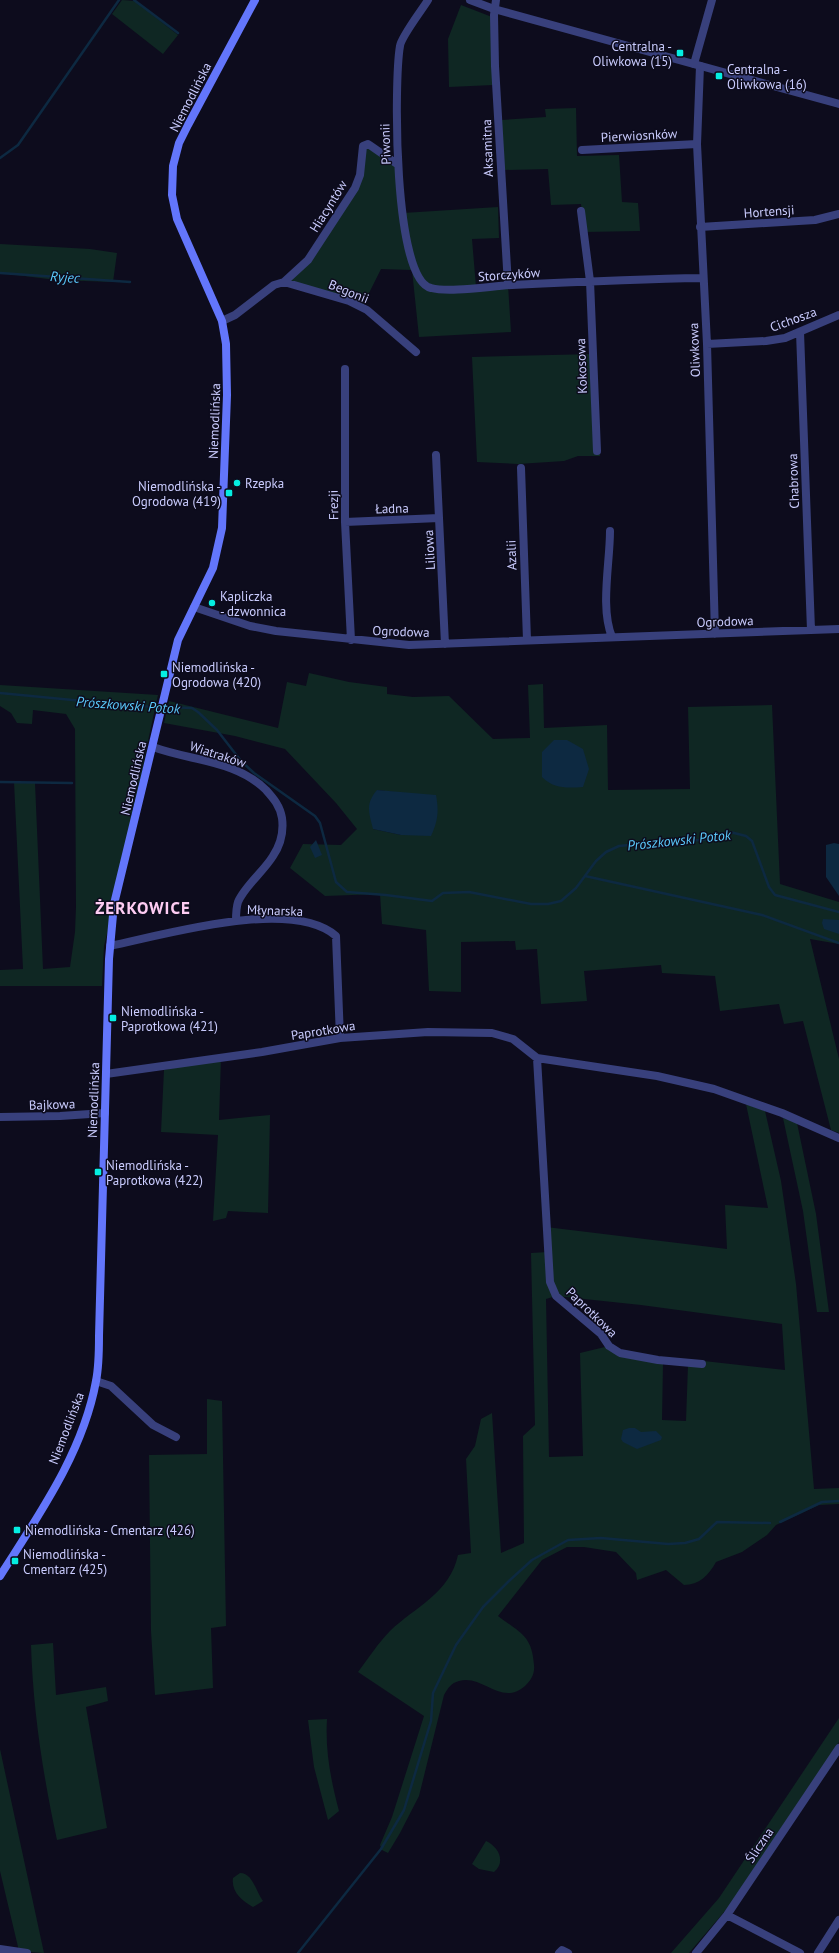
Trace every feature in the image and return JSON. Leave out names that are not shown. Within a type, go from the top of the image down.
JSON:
[{"type":"main road","name":"Niemodlińska","points":[[0,1576],[46,1502],[67,1464],[85,1421],[96,1381],[99,1336],[110,946],[114,904],[178,640],[213,568],[222,528],[227,360],[222,321],[177,218],[172,195],[171,175],[177,150],[188,124],[255,0]]},
{"type":"street","name":"Piwonii","points":[[428,0],[400,44],[396,115],[397,164],[407,243],[418,275],[424,284],[429,288]]},
{"type":"street","points":[[470,0],[494,9],[839,104]]},
{"type":"street","name":"Aksamitna","points":[[496,0],[494,9],[494,66],[508,285]]},
{"type":"street","name":"Oliwkowa","points":[[712,0],[698,65],[697,144],[702,278],[707,344],[714,634]]},
{"type":"street","name":"Hiacyntów","points":[[284,282],[308,260],[356,188],[360,175],[363,146],[368,144],[397,164]]},
{"type":"street","name":"Pierwiosnków","points":[[582,150],[697,144]]},
{"type":"street","points":[[581,211],[590,281]]},
{"type":"street","name":"Hortensji","points":[[700,227],[815,220],[839,214]]},
{"type":"street","name":"Storczyków","points":[[429,288],[467,288],[590,281],[702,278]]},
{"type":"street","name":"Kokosowa","points":[[590,281],[597,451]]},
{"type":"street","points":[[222,321],[235,315],[274,285],[284,282]]},
{"type":"street","name":"Begonii","points":[[284,282],[349,300],[368,310],[416,352]]},
{"type":"street","name":"Cichosza","points":[[707,344],[766,341],[785,338],[839,315]]},
{"type":"street","name":"Chabrowa","points":[[800,332],[811,630]]},
{"type":"street","name":"Frezji","points":[[345,369],[346,522],[351,640]]},
{"type":"street","name":"Liliowa","points":[[436,455],[445,644]]},
{"type":"street","name":"Azalii","points":[[521,468],[527,640]]},
{"type":"street","name":"Ładna","points":[[346,522],[439,518]]},
{"type":"street","points":[[610,531],[606,611],[607,626],[612,637]]},
{"type":"street","name":"Ogrodowa","points":[[194,607],[250,626],[351,640],[409,645],[839,629]]},
{"type":"street","name":"Wiatraków","points":[[153,746],[202,758],[240,771],[257,781],[275,800],[281,813],[283,830],[281,841],[267,864],[238,902],[236,921]]},
{"type":"street","name":"Młynarska","points":[[110,946],[236,921],[302,921],[318,926],[336,936],[340,1038]]},
{"type":"street","name":"Paprotkowa","points":[[106,1074],[262,1052],[340,1038],[428,1032],[492,1033],[513,1039],[537,1058],[684,1081],[714,1089],[782,1113],[839,1138]]},
{"type":"street","name":"Paprotkowa","points":[[537,1058],[543,1142],[546,1232],[550,1282],[556,1296],[601,1334],[609,1346],[616,1351],[658,1360],[702,1364]]},
{"type":"street","name":"Bajkowa","points":[[0,1117],[60,1116],[105,1113]]},
{"type":"street","points":[[96,1381],[111,1386],[153,1424],[176,1437]]},
{"type":"street","name":"Śliczna","points":[[696,1953],[727,1914],[839,1748]]},
{"type":"street","points":[[727,1914],[800,1953]]},
{"type":"street","points":[[818,1953],[839,1920]]},
{"type":"street","points":[[0,1949],[27,1953]]},
{"type":"street","points":[[559,1953],[562,1950],[568,1953]]},
{"type":"green space","points":[[122,0],[135,1],[178,35],[163,54],[112,14]]},
{"type":"green space","points":[[461,5],[492,17],[493,85],[449,87],[448,39]]},
{"type":"green space","points":[[576,108],[577,156],[619,155],[622,202],[638,203],[640,231],[584,232],[581,204],[551,205],[548,169],[503,170],[501,120],[546,117],[545,109]]},
{"type":"green space","points":[[363,146],[397,164],[403,213],[498,207],[499,238],[472,239],[476,287],[508,285],[511,332],[419,337],[412,270],[381,269],[362,307],[284,282],[308,260],[355,188]]},
{"type":"green space","points":[[0,244],[90,249],[117,253],[113,282],[56,280],[0,273]]},
{"type":"green space","points":[[595,354],[600,456],[578,456],[564,461],[518,464],[477,462],[472,357]]},
{"type":"green space","points":[[309,673],[349,682],[387,687],[387,694],[413,697],[449,696],[493,739],[530,738],[528,685],[543,684],[544,728],[607,725],[608,790],[690,789],[688,707],[772,705],[780,884],[839,902],[839,944],[810,939],[839,1059],[839,1133],[831,1130],[803,1021],[784,1024],[779,1004],[720,1011],[715,976],[662,973],[661,965],[584,971],[587,1001],[541,1004],[537,949],[516,950],[515,941],[461,942],[461,992],[429,991],[426,930],[382,924],[380,894],[325,896],[290,868],[303,844],[341,845],[357,829],[336,803],[285,749],[235,736],[164,723],[169,701],[278,728],[287,682],[306,686]],"holes":[[[377,790],[403,793],[401,835],[373,829]]]},
{"type":"green space","points":[[0,685],[158,695],[146,750],[131,837],[104,946],[102,986],[0,986],[0,970],[23,969],[14,782],[35,783],[43,969],[70,967],[75,932],[76,907],[75,729],[66,714],[33,710],[32,724],[17,723],[11,713],[0,706]]},
{"type":"green space","points":[[221,1058],[219,1120],[270,1115],[268,1213],[228,1211],[226,1218],[213,1221],[218,1135],[161,1132],[164,1070]]},
{"type":"green space","points":[[746,1104],[765,1111],[781,1181],[796,1284],[814,1489],[839,1488],[839,1504],[819,1505],[776,1525],[767,1535],[742,1552],[716,1562],[707,1575],[699,1581],[689,1585],[684,1585],[666,1570],[637,1580],[636,1573],[616,1552],[584,1547],[567,1547],[542,1560],[498,1616],[519,1631],[528,1641],[533,1655],[534,1671],[532,1677],[525,1686],[516,1692],[508,1693],[500,1692],[468,1680],[456,1682],[450,1686],[444,1695],[419,1796],[388,1853],[382,1850],[380,1845],[392,1817],[424,1716],[358,1672],[390,1631],[430,1598],[448,1580],[458,1555],[471,1553],[466,1459],[475,1446],[481,1419],[492,1413],[501,1553],[524,1543],[523,1436],[535,1425],[531,1253],[548,1252],[546,1227],[727,1249],[725,1205],[768,1208]],"holes":[[[556,1296],[641,1305],[782,1324],[785,1370],[686,1359],[688,1365],[686,1421],[662,1420],[663,1363],[609,1346],[580,1353],[583,1456],[549,1457],[546,1299]]]},
{"type":"green space","points":[[783,1118],[797,1123],[816,1214],[829,1312],[817,1312],[803,1211]]},
{"type":"green space","points":[[207,1399],[222,1401],[226,1626],[211,1628],[213,1688],[155,1695],[151,1631],[149,1455],[207,1454]]},
{"type":"green space","points":[[53,1643],[56,1695],[106,1687],[108,1701],[86,1707],[107,1828],[57,1840],[47,1791],[36,1719],[31,1645]]},
{"type":"green space","points":[[839,1718],[839,1742],[730,1905],[689,1953],[671,1953],[719,1898]]},
{"type":"green space","points":[[327,1719],[329,1766],[339,1811],[328,1820],[314,1767],[308,1720]]},
{"type":"green space","points":[[0,1749],[44,1953],[19,1951],[0,1871]]},
{"type":"green space","points":[[486,1841],[494,1847],[499,1855],[500,1864],[494,1872],[479,1869],[472,1864]]},
{"type":"green space","points":[[240,1873],[251,1879],[263,1901],[253,1907],[238,1896],[234,1888],[233,1878]]},
{"type":"water","points":[[554,740],[567,740],[583,749],[589,769],[583,787],[556,786],[542,777],[542,752]]},
{"type":"water","points":[[377,790],[436,795],[437,816],[431,836],[401,835],[373,829],[369,813],[369,804]]},
{"type":"water","points":[[316,840],[322,855],[315,858],[310,847]]},
{"type":"water","points":[[834,843],[839,844],[839,896],[826,877],[826,845]]},
{"type":"water","points":[[823,919],[839,920],[839,934],[824,929],[822,923]]},
{"type":"water","points":[[635,1428],[641,1432],[656,1431],[662,1437],[661,1440],[637,1449],[623,1442],[621,1439],[623,1430]]},
{"type":"waterway","points":[[0,158],[18,145],[119,0]]},
{"type":"waterway","points":[[134,0],[178,33]]},
{"type":"waterway","name":"Ryjec","points":[[0,273],[130,282]]},
{"type":"waterway","name":"Prószkowski Potok","points":[[0,693],[83,701],[105,705],[192,708],[217,730],[241,761],[254,773],[315,816],[320,823],[336,882],[347,892],[432,901],[443,893],[469,892],[531,904],[548,904],[561,901],[576,888],[596,861],[606,852],[619,846],[669,841],[703,840],[730,832],[746,836],[752,841],[769,887],[775,895],[839,912]]},
{"type":"waterway","points":[[0,782],[72,783]]},
{"type":"waterway","points":[[585,876],[762,915],[839,943]]},
{"type":"waterway","points":[[780,1522],[822,1502],[839,1501]]},
{"type":"waterway","points":[[298,1953],[381,1849],[404,1810],[431,1721],[433,1693],[456,1645],[483,1607],[510,1580],[532,1560],[568,1540],[601,1538],[668,1544],[685,1543],[699,1539],[717,1522],[770,1523]]},
{"type":"place","name":"Centralna - Oliwkowa (15)","points":[[680,53]]},
{"type":"place","name":"Centralna - Oliwkowa (16)","points":[[719,76]]},
{"type":"place","name":"Rzepka","points":[[237,483]]},
{"type":"place","name":"Niemodlińska - Ogrodowa (419)","points":[[229,493]]},
{"type":"place","name":"Kapliczka - dzwonnica","points":[[212,603]]},
{"type":"place","name":"Niemodlińska - Ogrodowa (420)","points":[[164,674]]},
{"type":"place","name":"Niemodlińska - Paprotkowa (421)","points":[[113,1018]]},
{"type":"place","name":"Niemodlińska - Paprotkowa (422)","points":[[98,1172]]},
{"type":"place","name":"Niemodlińska - Cmentarz (426)","points":[[17,1530]]},
{"type":"place","name":"Niemodlińska - Cmentarz (425)","points":[[15,1561]]},
{"type":"district","name":"ŻERKOWICE","points":[[143,908]]}]
